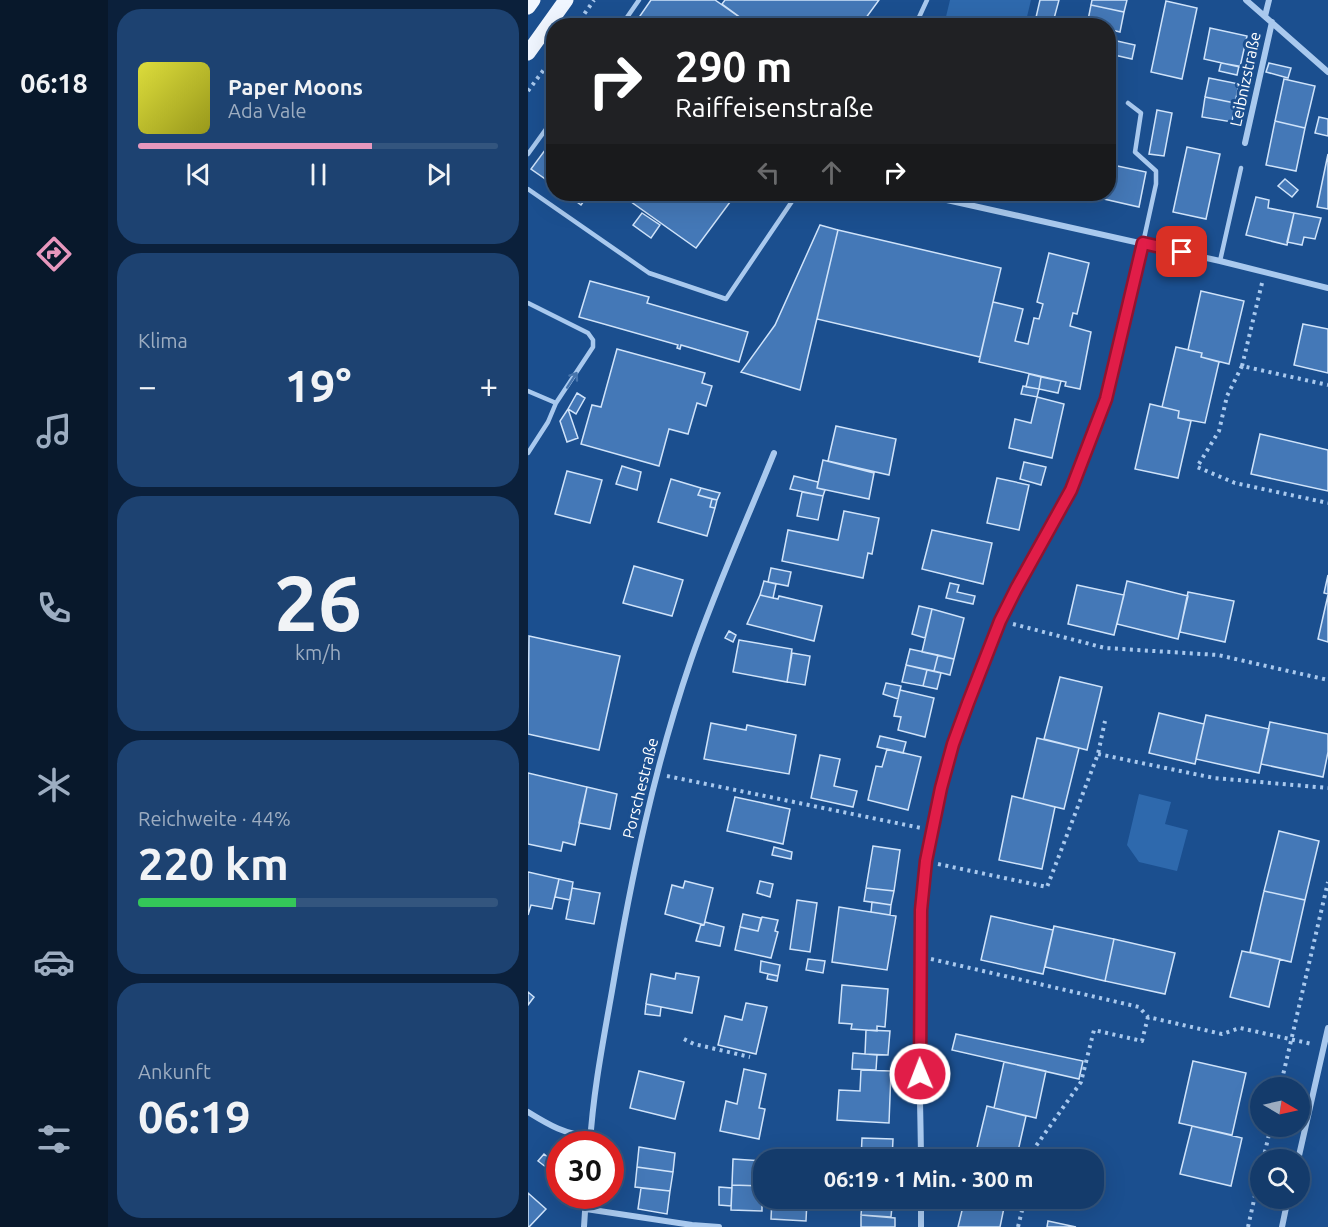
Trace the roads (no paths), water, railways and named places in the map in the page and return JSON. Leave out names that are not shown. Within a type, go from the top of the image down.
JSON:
[{"type":"main road","points":[[528,8],[533,0]]},
{"type":"main road","points":[[553,18],[566,0]]},
{"type":"main road","points":[[528,53],[546,28]]},
{"type":"street","name":"Leibnizstraße","points":[[1246,0],[1328,72]]},
{"type":"street","points":[[1265,16],[1269,0]]},
{"type":"street","name":"Leibnizstraße","points":[[1245,142],[1272,22]]},
{"type":"street","points":[[952,201],[1143,243],[1328,288]]},
{"type":"street","points":[[921,1149],[919,956],[921,910],[931,830],[953,744],[1000,621],[1071,490],[1106,399],[1143,243]]},
{"type":"street","name":"Porschestraße","points":[[591,1131],[622,929],[640,842],[674,711],[703,625],[774,453]]},
{"type":"street","points":[[1301,1149],[1328,1028]]},
{"type":"street","points":[[528,1112],[562,1131]]},
{"type":"street","points":[[584,1227],[586,1209],[719,1227]]},
{"type":"street","points":[[921,1209],[921,1227]]},
{"type":"street","points":[[1282,1227],[1286,1209]]},
{"type":"lane","points":[[627,18],[639,0]]},
{"type":"lane","points":[[919,18],[927,0]]},
{"type":"lane","points":[[1128,103],[1142,113],[1135,152],[1156,171],[1156,184],[1143,243]]},
{"type":"lane","points":[[528,154],[546,129]]},
{"type":"lane","points":[[1220,261],[1241,168]]},
{"type":"lane","points":[[528,189],[649,273],[726,299],[792,201]]},
{"type":"lane","points":[[528,303],[578,327],[588,333],[593,340],[593,347],[556,403],[548,422],[528,453]]},
{"type":"lane","points":[[528,391],[556,403]]}]
